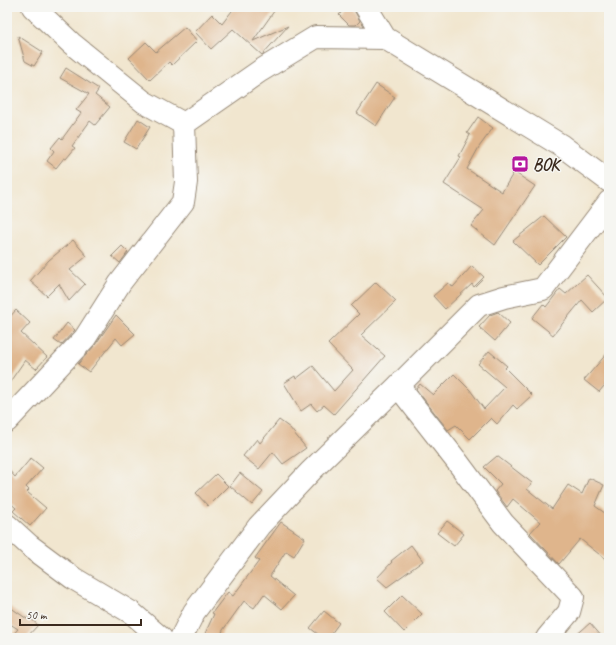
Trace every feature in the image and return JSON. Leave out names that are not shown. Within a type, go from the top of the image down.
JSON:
[{"type":"street","points":[[33,7],[72,43],[144,102],[184,124]]},
{"type":"street","points":[[366,7],[385,38],[562,146],[609,181]]},
{"type":"street","points":[[184,124],[260,71],[316,37],[385,38]]},
{"type":"street","points":[[7,421],[85,338],[120,283],[183,202],[186,182],[184,124]]},
{"type":"street","points":[[181,638],[194,612],[259,526],[311,471],[479,305],[504,297],[542,289],[609,202]]},
{"type":"street","points":[[398,386],[503,523],[572,597],[569,612],[548,638]]},
{"type":"street","points":[[7,525],[30,546],[73,578],[132,613],[161,638]]},
{"type":"building","points":[[235,7],[277,7],[253,41],[288,26],[262,55],[233,29],[211,49],[195,32],[212,14],[222,24]]},
{"type":"building","points":[[346,7],[351,7],[354,10],[360,21],[356,25],[349,25],[339,15]]},
{"type":"building","points":[[185,27],[197,41],[172,65],[169,62],[150,80],[129,58],[146,42],[156,52]]},
{"type":"building","points":[[18,36],[43,52],[34,66],[25,61]]},
{"type":"building","points":[[66,68],[99,89],[95,95],[110,107],[95,125],[90,121],[72,146],[75,148],[56,168],[47,161],[54,151],[51,148],[60,137],[62,139],[81,113],[76,110],[89,94],[60,78]]},
{"type":"building","points":[[376,84],[395,97],[376,126],[357,113]]},
{"type":"building","points":[[478,117],[493,128],[479,147],[467,169],[502,192],[514,172],[535,186],[495,245],[471,226],[484,210],[444,184],[461,157],[459,156],[470,135],[467,133]]},
{"type":"building","points":[[138,119],[150,127],[136,149],[124,142]]},
{"type":"building","points":[[544,216],[566,237],[538,265],[513,241]]},
{"type":"building","points":[[73,240],[87,256],[70,270],[85,284],[69,301],[59,284],[47,296],[30,281],[49,260]]},
{"type":"building","points":[[122,246],[128,252],[120,263],[112,256]]},
{"type":"building","points":[[472,266],[484,277],[474,287],[472,284],[445,309],[433,296],[448,283],[453,287]]},
{"type":"building","points":[[587,275],[608,298],[593,312],[582,300],[553,335],[532,318],[543,304],[546,307],[560,289],[566,294]]},
{"type":"building","points":[[376,282],[396,301],[361,335],[385,356],[334,414],[324,405],[317,411],[311,404],[301,411],[284,383],[295,376],[296,379],[313,366],[334,391],[353,370],[328,344],[359,314],[351,306]]},
{"type":"building","points":[[16,310],[30,323],[21,333],[47,357],[36,369],[25,360],[7,386],[7,320]]},
{"type":"building","points":[[498,312],[510,323],[495,341],[479,327],[490,315]]},
{"type":"building","points":[[116,315],[135,334],[122,345],[116,338],[89,372],[78,364],[95,345]]},
{"type":"building","points":[[67,323],[75,330],[61,345],[54,340]]},
{"type":"building","points":[[489,351],[507,366],[505,368],[532,395],[517,409],[513,405],[497,424],[491,418],[470,439],[456,425],[448,430],[416,389],[420,384],[433,395],[454,374],[470,390],[484,409],[505,387],[478,364]]},
{"type":"building","points":[[609,351],[609,380],[599,392],[584,380]]},
{"type":"building","points":[[279,420],[290,428],[306,448],[283,464],[273,452],[259,469],[243,456],[257,439],[260,443]]},
{"type":"building","points":[[497,456],[532,483],[527,489],[552,509],[568,485],[582,494],[589,478],[604,485],[595,506],[609,516],[609,562],[580,539],[559,564],[530,533],[540,522],[513,499],[507,507],[495,491],[501,484],[484,467]]},
{"type":"building","points":[[31,458],[43,468],[26,487],[29,490],[27,492],[46,508],[30,526],[13,511],[16,508],[7,500],[7,468],[15,477]]},
{"type":"building","points":[[240,473],[263,492],[252,505],[230,486]]},
{"type":"building","points":[[216,474],[228,486],[208,506],[196,493]]},
{"type":"building","points":[[447,521],[464,534],[454,546],[437,533]]},
{"type":"building","points":[[281,522],[305,538],[294,556],[286,551],[270,576],[294,596],[282,609],[264,594],[254,608],[244,601],[223,630],[220,638],[203,638],[214,614],[212,613],[228,592],[233,596],[259,561],[255,558]]},
{"type":"building","points":[[411,545],[423,561],[387,587],[377,578],[392,562],[391,561]]},
{"type":"building","points":[[402,595],[422,614],[404,632],[385,612]]},
{"type":"building","points":[[7,605],[27,619],[29,617],[38,625],[26,638],[10,638],[18,629],[7,622]]},
{"type":"building","points":[[324,611],[339,623],[328,638],[323,638],[310,628]]},
{"type":"building","points":[[590,623],[603,638],[573,638]]},
{"type":"place","name":"BOK","points":[[520,164]]}]
